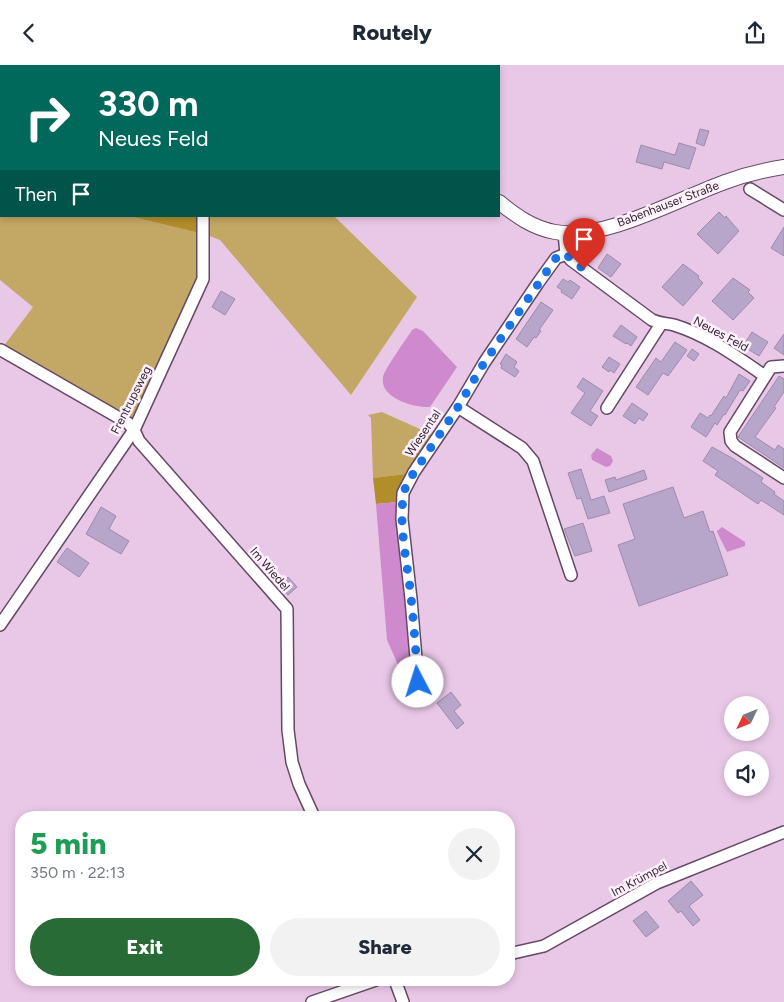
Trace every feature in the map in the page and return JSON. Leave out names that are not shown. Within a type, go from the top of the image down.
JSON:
[{"type":"main road","name":"Babenhauser Straße","points":[[500,203],[528,223],[564,233],[584,233],[632,219],[726,181],[784,167]]},
{"type":"street","points":[[750,189],[784,210]]},
{"type":"street","name":"Frentrupsweg","points":[[0,625],[134,430],[203,279],[203,217]]},
{"type":"street","points":[[564,233],[566,253]]},
{"type":"street","name":"Neues Feld","points":[[566,253],[577,265],[652,320],[661,325],[673,325],[703,338],[766,376]]},
{"type":"street","name":"Wiesental","points":[[418,682],[412,599],[402,519],[403,493],[414,472],[458,407],[484,363],[556,258],[566,253]]},
{"type":"street","points":[[608,408],[661,325]]},
{"type":"street","name":"Im Wiedel","points":[[1,350],[128,423],[139,441],[287,609],[288,730],[292,762],[299,784],[311,811]]},
{"type":"street","points":[[784,366],[772,367],[729,436],[735,446],[784,478]]},
{"type":"street","points":[[458,407],[522,448],[533,461],[571,575]]},
{"type":"street","name":"Im Krümpel","points":[[515,953],[544,946],[657,883],[784,832]]},
{"type":"street","points":[[312,1002],[359,986]]},
{"type":"street","points":[[397,986],[403,1002]]},
{"type":"shaded area","points":[[0,217],[133,217],[199,233],[201,278],[134,422],[3,347],[33,307],[0,280]]},
{"type":"shaded area","points":[[133,217],[199,217],[199,233]]},
{"type":"shaded area","points":[[207,217],[335,217],[417,297],[351,395],[220,240],[207,235]]},
{"type":"shaded area","points":[[416,328],[423,331],[457,367],[430,407],[415,406],[399,400],[386,391],[383,384],[383,377],[387,368],[412,330]]},
{"type":"shaded area","points":[[382,412],[433,435],[406,474],[373,478],[371,418],[368,415]]},
{"type":"shaded area","points":[[597,448],[611,456],[613,461],[610,466],[606,467],[592,460],[591,455]]},
{"type":"shaded area","points":[[406,474],[400,487],[398,502],[376,504],[373,478]]},
{"type":"shaded area","points":[[398,502],[414,682],[408,687],[387,640],[376,504]]},
{"type":"shaded area","points":[[722,527],[745,542],[745,546],[727,552],[717,532]]},
{"type":"building","points":[[700,129],[709,131],[704,146],[696,143]]},
{"type":"building","points":[[679,143],[696,148],[689,169],[664,162],[662,169],[636,162],[641,145],[675,155]]},
{"type":"building","points":[[719,212],[725,218],[726,216],[739,231],[718,254],[697,234]]},
{"type":"building","points":[[784,227],[784,256],[771,248]]},
{"type":"building","points":[[607,254],[621,264],[611,277],[598,268]]},
{"type":"building","points":[[683,264],[699,276],[698,278],[703,283],[683,306],[662,287]]},
{"type":"building","points":[[733,278],[750,290],[748,292],[754,298],[733,320],[712,301]]},
{"type":"building","points":[[563,279],[568,282],[570,280],[580,287],[572,299],[557,287]]},
{"type":"building","points":[[221,291],[235,299],[225,315],[212,307]]},
{"type":"building","points":[[541,302],[553,310],[539,330],[541,331],[527,347],[516,339]]},
{"type":"building","points":[[621,325],[637,337],[631,346],[613,336]]},
{"type":"building","points":[[752,332],[768,342],[759,356],[743,346]]},
{"type":"building","points":[[784,334],[784,355],[774,348]]},
{"type":"building","points":[[675,342],[687,350],[668,376],[663,373],[648,395],[636,387],[656,358],[661,362]]},
{"type":"building","points":[[692,349],[699,354],[694,361],[687,356]]},
{"type":"building","points":[[506,354],[517,362],[514,367],[519,371],[515,377],[501,368],[502,365],[500,364]]},
{"type":"building","points":[[609,357],[620,364],[614,373],[602,367]]},
{"type":"building","points":[[739,374],[750,381],[743,391],[740,390],[717,425],[715,423],[706,437],[691,427],[700,413],[708,418],[711,416],[724,396],[726,398]]},
{"type":"building","points":[[779,376],[784,379],[784,392],[774,407],[776,408],[755,437],[775,450],[778,445],[784,449],[784,468],[738,437]]},
{"type":"building","points":[[583,378],[603,391],[590,411],[598,416],[591,426],[571,413],[585,393],[577,387]]},
{"type":"building","points":[[632,403],[648,414],[643,421],[639,418],[635,424],[623,416]]},
{"type":"building","points":[[712,447],[763,478],[761,482],[784,501],[784,515],[761,500],[758,504],[715,475],[718,471],[703,461]]},
{"type":"building","points":[[581,469],[591,500],[604,496],[610,513],[588,519],[581,498],[577,499],[568,473]]},
{"type":"building","points":[[644,470],[647,479],[609,492],[605,480],[615,477],[616,480]]},
{"type":"building","points":[[673,487],[684,518],[703,511],[710,532],[713,531],[728,575],[639,606],[618,545],[635,539],[623,504]]},
{"type":"building","points":[[101,507],[116,516],[109,529],[129,541],[121,554],[86,534]]},
{"type":"building","points":[[583,523],[592,551],[575,556],[564,529]]},
{"type":"building","points":[[67,548],[89,563],[79,577],[57,562]]},
{"type":"building","points":[[288,577],[297,587],[288,595],[280,584]]},
{"type":"building","points":[[451,692],[461,705],[454,711],[464,723],[457,729],[437,703]]},
{"type":"building","points":[[691,881],[703,895],[689,906],[700,920],[693,926],[681,911],[678,913],[668,901]]},
{"type":"building","points":[[646,911],[659,927],[646,937],[633,921]]},
{"type":"route","points":[[418,682],[412,599],[402,519],[403,493],[407,483],[458,407],[484,363],[556,258],[566,253],[571,260],[584,269]]}]
